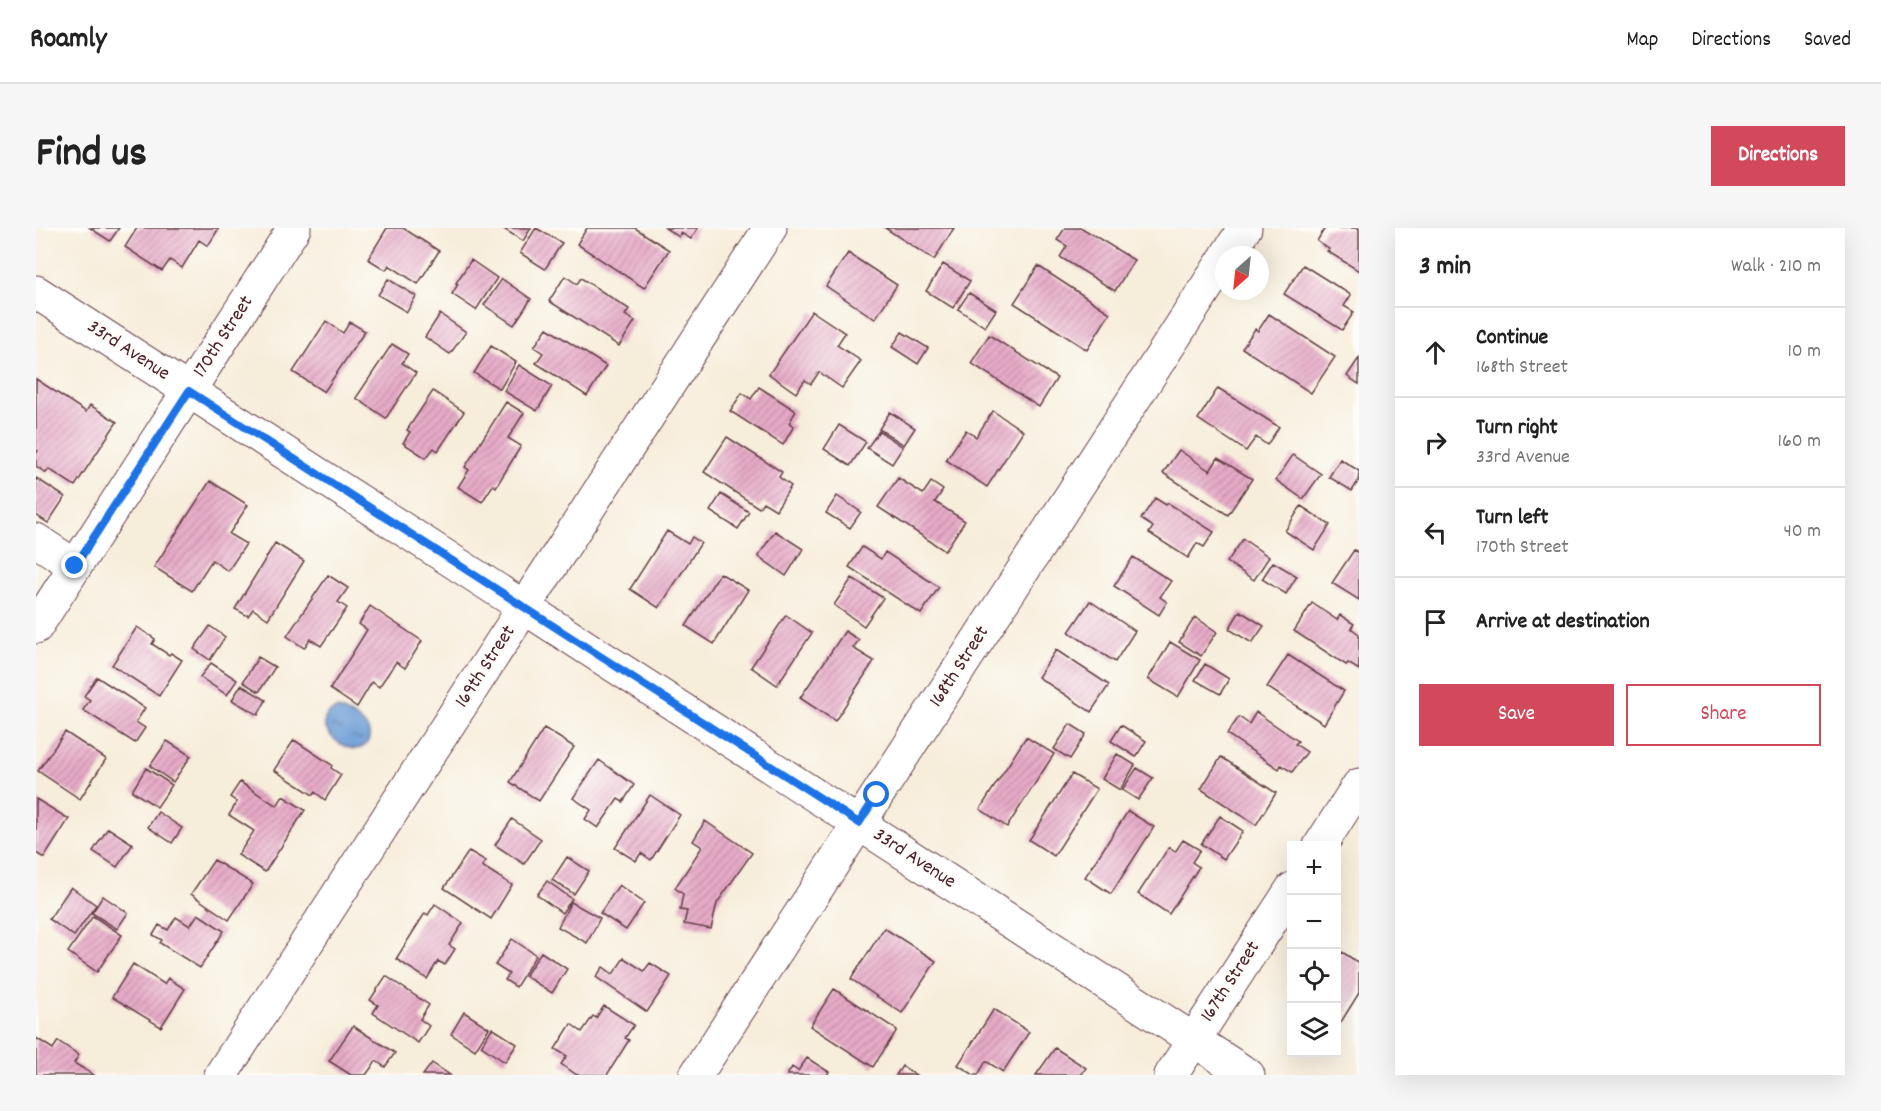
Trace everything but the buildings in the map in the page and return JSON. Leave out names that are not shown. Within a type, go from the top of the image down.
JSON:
[{"type":"street","name":"170th Street","points":[[36,627],[294,228]]},
{"type":"street","name":"169th Street","points":[[221,1075],[770,228]]},
{"type":"street","points":[[1233,246],[1245,228]]},
{"type":"street","name":"168th Street","points":[[696,1075],[1215,274]]},
{"type":"street","name":"33rd Avenue","points":[[36,292],[1248,1075]]},
{"type":"street","points":[[36,540],[75,566]]},
{"type":"street","points":[[1323,841],[1359,785]]},
{"type":"street","name":"167th Street","points":[[1171,1075],[1289,895]]},
{"type":"water","points":[[338,709],[362,722],[369,732],[366,744],[361,748],[347,747],[328,732],[325,719],[329,713]]},
{"type":"route","points":[[75,566],[189,391],[859,823],[877,795]]}]
